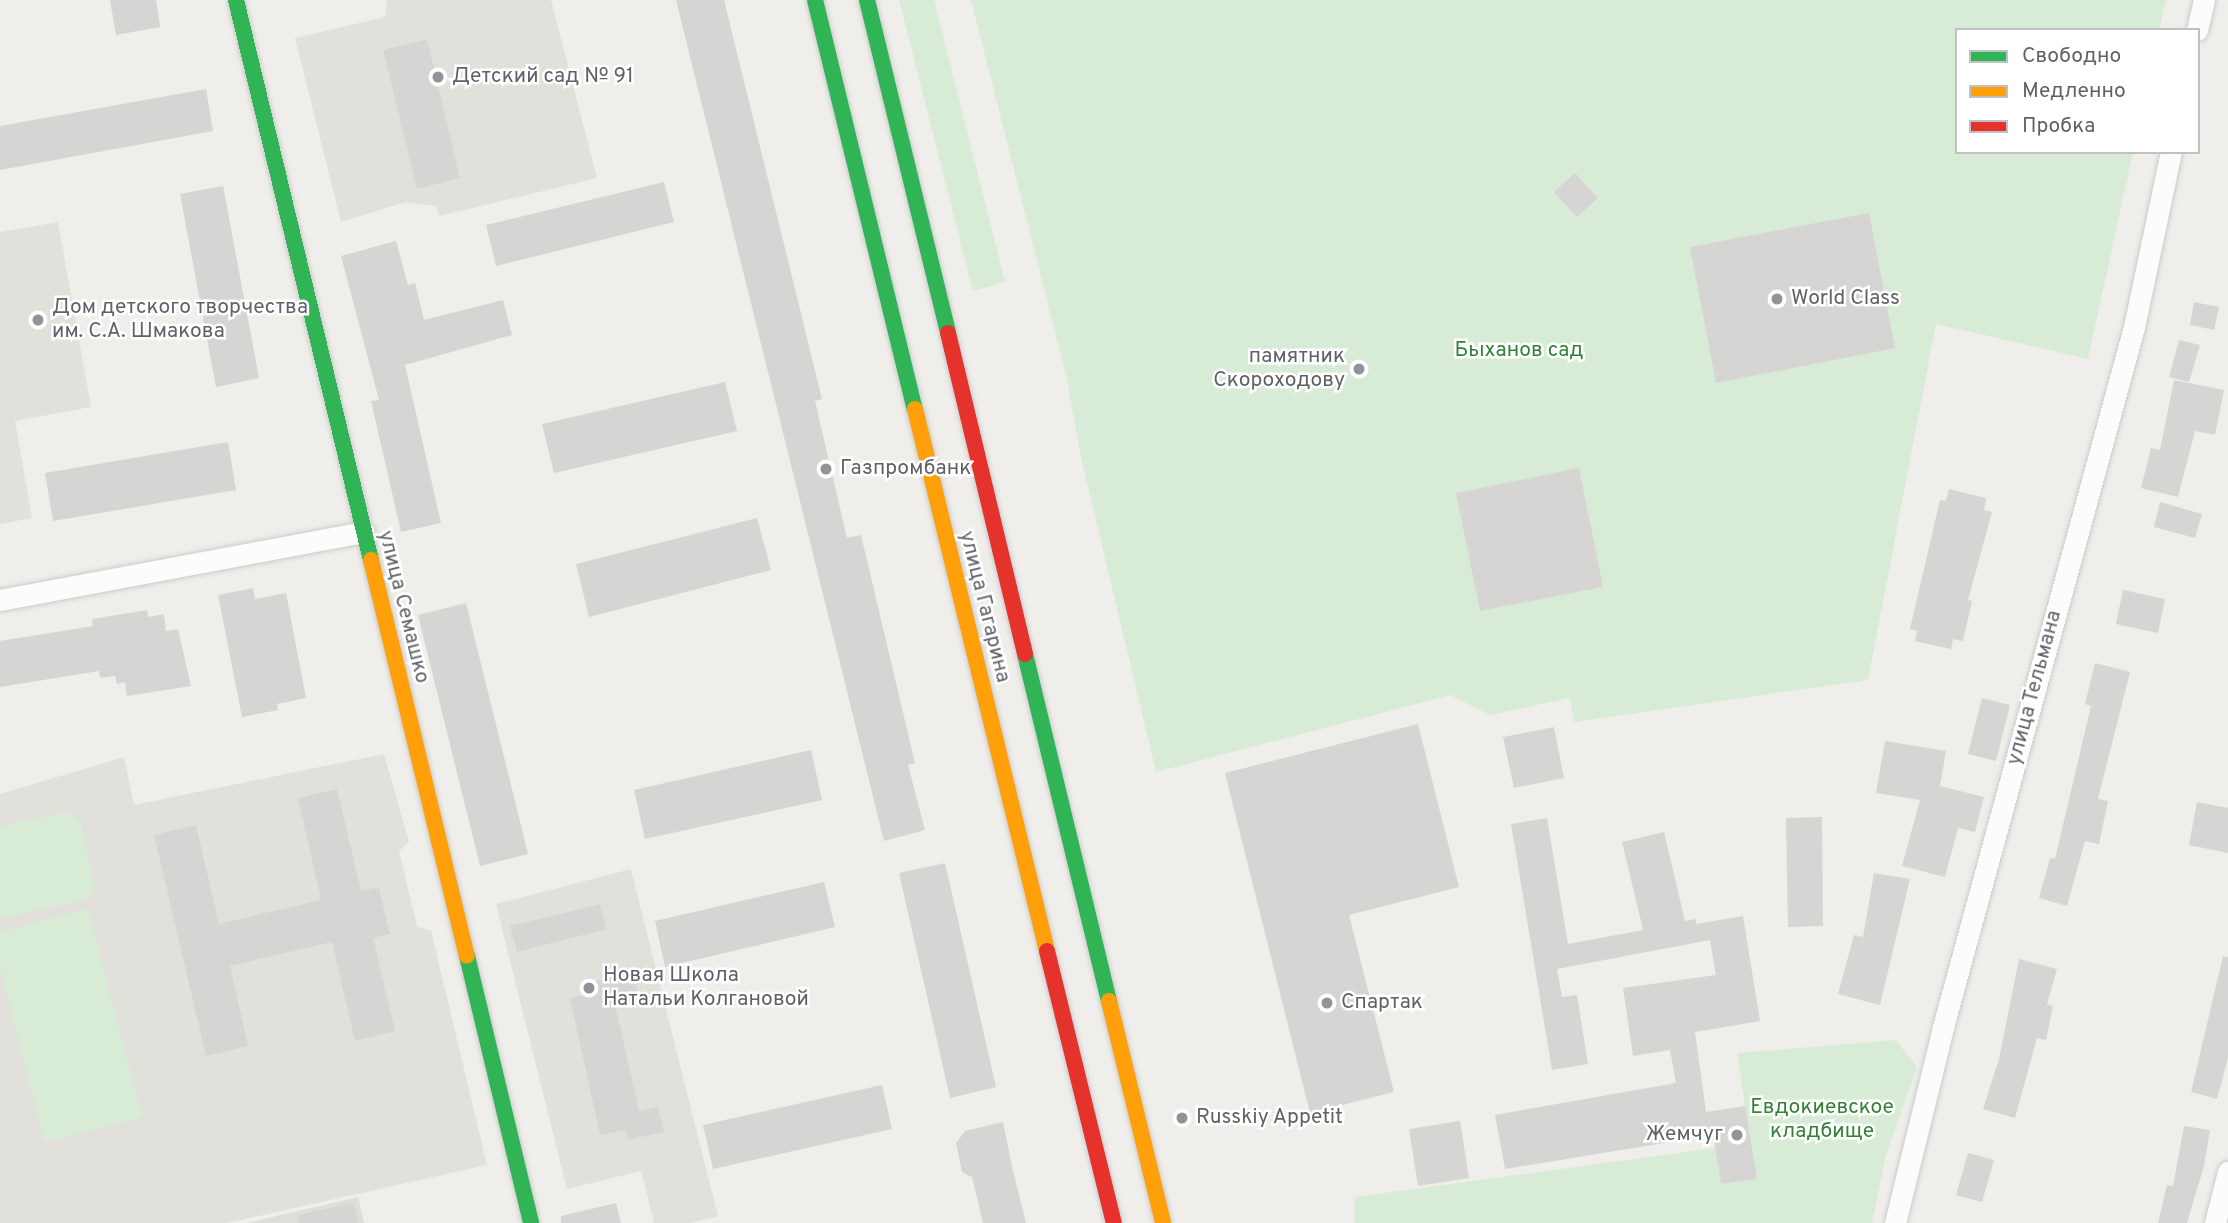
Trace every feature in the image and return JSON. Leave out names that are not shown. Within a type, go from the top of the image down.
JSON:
[{"type":"main road","name":"улица Семашко","points":[[236,0],[531,1223]]},
{"type":"main road","name":"улица Гагарина","points":[[815,0],[1114,1223]]},
{"type":"main road","name":"улица Гагарина","points":[[867,0],[1163,1223]]},
{"type":"main road","points":[[884,132],[894,136],[904,155]]},
{"type":"main road","points":[[855,166],[857,145],[864,137]]},
{"type":"street","points":[[2197,28],[2204,0]]},
{"type":"street","name":"улица Тельмана","points":[[1895,1223],[1946,1013],[2134,327],[2171,154]]},
{"type":"street","points":[[0,600],[363,532]]},
{"type":"street","points":[[2215,1223],[2228,1172]]},
{"type":"shaded area","name":"Детский сад № 91","points":[[387,0],[551,0],[597,178],[439,216],[436,206],[406,202],[341,222],[295,38],[385,17]]},
{"type":"shaded area","name":"Дом детского творчества им. С.А. Шмакова","points":[[58,222],[91,407],[15,421],[32,518],[0,524],[0,232]]},
{"type":"shaded area","points":[[384,754],[409,842],[399,851],[417,926],[431,931],[487,1165],[227,1223],[0,1223],[0,794],[124,757],[134,805]]},
{"type":"shaded area","name":"Новая Школа Натальи Колгановой","points":[[631,869],[718,1216],[690,1223],[654,1223],[641,1171],[567,1189],[496,904]]},
{"type":"shaded area","points":[[358,1197],[364,1223],[247,1223]]},
{"type":"green space","points":[[899,0],[934,0],[1005,282],[973,291]]},
{"type":"green space","name":"Быханов сад","points":[[971,0],[2166,0],[2159,28],[1955,28],[1955,154],[2133,154],[2088,359],[1936,324],[1868,680],[1574,722],[1570,698],[1490,715],[1450,695],[1156,772],[1080,453],[1067,379]]},
{"type":"green space","points":[[67,812],[81,823],[94,886],[85,900],[0,918],[0,826]]},
{"type":"green space","points":[[88,909],[142,1117],[45,1142],[0,968],[0,932]]},
{"type":"green space","name":"Евдокиевское кладбище","points":[[1896,1040],[1917,1067],[1886,1155],[1872,1223],[1355,1223],[1355,1197],[1715,1148],[1721,1184],[1756,1179],[1737,1053]]},
{"type":"building","points":[[110,0],[156,0],[160,27],[116,35]]},
{"type":"building","points":[[676,0],[724,0],[822,399],[815,401],[847,538],[861,535],[915,763],[908,765],[925,830],[884,841]]},
{"type":"building","points":[[427,39],[460,178],[417,189],[383,50]]},
{"type":"building","points":[[206,89],[213,131],[0,170],[0,126]]},
{"type":"building","points":[[1575,173],[1598,198],[1577,217],[1554,192]]},
{"type":"building","points":[[664,182],[674,222],[496,266],[486,225]]},
{"type":"building","points":[[223,186],[259,378],[216,387],[180,194]]},
{"type":"building","points":[[1869,213],[1895,348],[1716,383],[1690,247]]},
{"type":"building","points":[[396,241],[408,285],[415,283],[424,320],[503,300],[512,335],[405,365],[441,523],[401,532],[371,401],[379,400],[341,256]]},
{"type":"building","points":[[2194,302],[2219,307],[2214,330],[2190,325]]},
{"type":"building","points":[[2179,340],[2200,345],[2189,382],[2169,377]]},
{"type":"building","points":[[2174,380],[2224,390],[2215,435],[2195,431],[2178,497],[2141,488],[2151,448],[2160,450]]},
{"type":"building","points":[[725,382],[737,431],[554,473],[542,424]]},
{"type":"building","points":[[228,442],[236,490],[53,521],[45,473]]},
{"type":"building","points":[[1579,468],[1603,587],[1480,611],[1456,493]]},
{"type":"building","points":[[1949,489],[1986,498],[1984,510],[1992,512],[1968,600],[1972,601],[1963,641],[1953,639],[1951,649],[1915,641],[1917,631],[1910,629],[1940,500],[1946,501]]},
{"type":"building","points":[[2160,502],[2202,514],[2195,538],[2154,527]]},
{"type":"building","points":[[757,518],[771,570],[589,617],[576,564]]},
{"type":"building","points":[[253,588],[255,599],[286,593],[306,698],[277,704],[278,710],[242,717],[218,595]]},
{"type":"building","points":[[2123,590],[2165,599],[2158,633],[2116,624]]},
{"type":"building","points":[[466,603],[528,854],[480,866],[418,615]]},
{"type":"building","points":[[147,610],[148,617],[164,614],[166,631],[178,629],[191,686],[127,696],[125,682],[117,684],[115,676],[100,678],[99,671],[0,687],[0,641],[93,626],[92,619]]},
{"type":"building","points":[[2095,663],[2130,672],[2098,799],[2108,801],[2099,844],[2085,841],[2067,906],[2039,898],[2050,858],[2055,859],[2091,706],[2085,704]]},
{"type":"building","points":[[1982,698],[2010,705],[1996,761],[1968,754]]},
{"type":"building","name":"Спартак","points":[[1418,724],[1459,887],[1349,915],[1394,1092],[1310,1113],[1225,773]]},
{"type":"building","points":[[1554,727],[1564,778],[1514,788],[1503,737]]},
{"type":"building","points":[[1885,741],[1946,751],[1940,786],[1984,797],[1975,832],[1958,828],[1945,877],[1902,866],[1920,800],[1876,793]]},
{"type":"building","points":[[811,750],[822,800],[645,839],[634,790]]},
{"type":"building","points":[[337,789],[361,891],[379,887],[390,934],[373,938],[395,1031],[355,1041],[332,942],[230,966],[248,1046],[206,1056],[154,835],[196,825],[219,924],[321,900],[298,798]]},
{"type":"building","points":[[2197,802],[2228,808],[2228,853],[2189,845]]},
{"type":"building","points":[[1822,817],[1823,926],[1788,927],[1786,818]]},
{"type":"building","points":[[1547,818],[1568,944],[1643,930],[1622,842],[1664,832],[1685,921],[1696,919],[1696,924],[1743,916],[1760,1021],[1695,1032],[1706,1112],[1745,1106],[1757,1179],[1721,1184],[1713,1135],[1505,1169],[1495,1115],[1676,1083],[1670,1050],[1633,1056],[1623,988],[1716,975],[1710,940],[1557,969],[1562,997],[1577,995],[1588,1064],[1552,1070],[1511,824]]},
{"type":"building","points":[[945,863],[996,1087],[950,1098],[899,873]]},
{"type":"building","points":[[1874,873],[1910,879],[1880,1005],[1838,994],[1854,935],[1863,937]]},
{"type":"building","points":[[824,882],[835,927],[665,967],[655,921]]},
{"type":"building","points":[[600,904],[606,929],[517,952],[510,926]]},
{"type":"building","points":[[2223,956],[2228,957],[2228,1058],[2217,1099],[2191,1092]]},
{"type":"building","points":[[2019,959],[2057,969],[2047,1004],[2053,1006],[2046,1040],[2037,1038],[2015,1118],[1983,1109],[1999,1059]]},
{"type":"building","points":[[633,972],[639,999],[615,1004],[639,1111],[658,1107],[664,1132],[628,1140],[626,1130],[600,1135],[570,998],[598,992],[596,981]]},
{"type":"building","points":[[882,1085],[892,1129],[713,1169],[703,1125]]},
{"type":"building","points":[[1460,1121],[1469,1178],[1418,1186],[1409,1129]]},
{"type":"building","points":[[1003,1122],[1026,1223],[983,1223],[972,1177],[962,1172],[956,1143],[965,1131]]},
{"type":"building","points":[[2184,1126],[2210,1130],[2204,1166],[2187,1223],[2158,1223],[2167,1185],[2173,1186]]},
{"type":"building","points":[[1968,1153],[1994,1160],[1982,1202],[1956,1195]]},
{"type":"building","points":[[354,1203],[359,1223],[299,1223],[298,1215]]},
{"type":"building","points":[[616,1203],[621,1223],[561,1223],[561,1216]]},
{"type":"traffic: fast","points":[[236,0],[371,560]]},
{"type":"traffic: fast","points":[[815,0],[915,409]]},
{"type":"traffic: fast","points":[[867,0],[948,333]]},
{"type":"traffic: fast","points":[[1025,654],[1109,1001]]},
{"type":"traffic: fast","points":[[467,956],[531,1223]]},
{"type":"traffic: slow","points":[[915,409],[1047,951]]},
{"type":"traffic: slow","points":[[371,560],[467,956]]},
{"type":"traffic: slow","points":[[1109,1001],[1163,1223]]},
{"type":"traffic: jam","points":[[948,333],[1025,654]]},
{"type":"traffic: jam","points":[[1047,951],[1114,1223]]},
{"type":"place","name":"Детский сад № 91","points":[[438,77]]},
{"type":"place","name":"World Class","points":[[1777,299]]},
{"type":"place","name":"Дом детского творчества им. С.А. Шмакова","points":[[38,320]]},
{"type":"place","name":"памятник Скороходову","points":[[1359,369]]},
{"type":"place","name":"Газпромбанк","points":[[826,469]]},
{"type":"place","name":"Новая Школа Натальи Колгановой","points":[[589,988]]},
{"type":"place","name":"Спартак","points":[[1327,1003]]},
{"type":"place","name":"Russkiy Appetit","points":[[1182,1118]]},
{"type":"place","name":"Жемчуг","points":[[1737,1135]]}]
